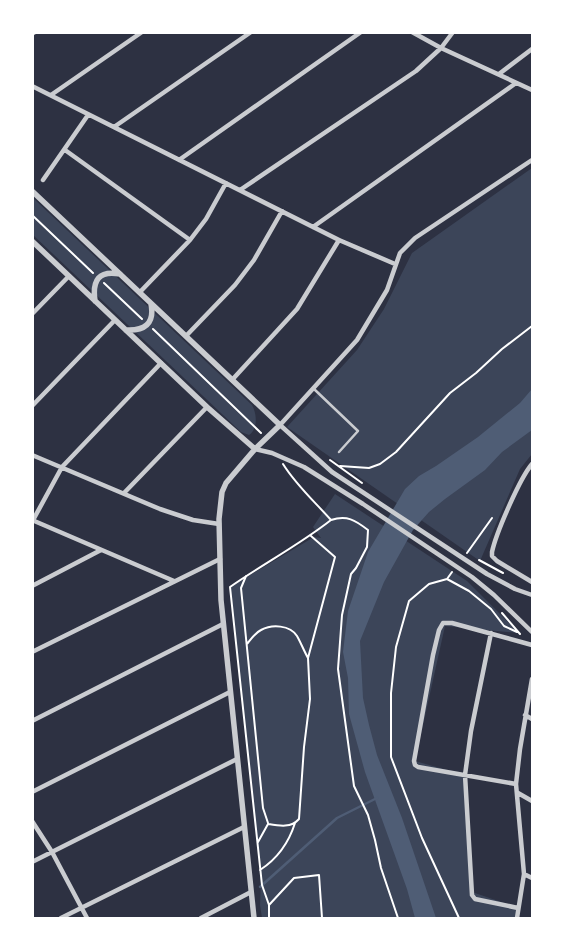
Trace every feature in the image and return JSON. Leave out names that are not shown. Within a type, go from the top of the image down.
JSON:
[{"type":"street","points":[[51,96],[142,32]]},
{"type":"street","points":[[114,127],[251,32]]},
{"type":"street","points":[[179,160],[361,32]]},
{"type":"street","points":[[412,32],[441,48],[532,90]]},
{"type":"street","points":[[240,190],[416,71],[441,48],[453,32]]},
{"type":"street","points":[[499,74],[532,49]]},
{"type":"street","points":[[313,227],[516,83]]},
{"type":"street","points":[[32,86],[339,240],[395,264]]},
{"type":"street","points":[[43,180],[88,115]]},
{"type":"street","points":[[65,150],[190,240]]},
{"type":"street","points":[[254,918],[223,624],[219,524],[220,502],[224,487],[255,449],[280,425],[357,340],[387,290],[400,253],[409,243],[532,160]]},
{"type":"street","points":[[140,292],[190,240],[206,219],[226,183]]},
{"type":"street","points":[[32,191],[322,464],[478,568],[515,589],[532,596]]},
{"type":"street","points":[[186,336],[235,285],[254,260],[282,211]]},
{"type":"street","points":[[232,380],[298,309],[339,240]]},
{"type":"street","points":[[32,241],[207,407],[255,449],[272,453],[304,467],[363,504],[472,577],[494,595],[532,632]]},
{"type":"street","points":[[95,301],[94,286],[99,278],[109,272],[120,274]]},
{"type":"street","points":[[32,314],[69,276]]},
{"type":"street","points":[[126,330],[140,330],[148,324],[153,313],[151,303]]},
{"type":"street","points":[[32,406],[115,320]]},
{"type":"street","points":[[161,363],[62,467],[33,521],[174,581]]},
{"type":"street","points":[[124,494],[207,407]]},
{"type":"street","points":[[32,455],[124,494],[192,520],[219,524]]},
{"type":"street","points":[[532,464],[526,471],[507,511],[492,556],[532,582]]},
{"type":"street","points":[[32,586],[101,550]]},
{"type":"street","points":[[32,652],[220,560]]},
{"type":"street","points":[[516,784],[418,767],[414,761],[432,655],[439,630],[443,623],[447,622],[532,645]]},
{"type":"street","points":[[32,720],[223,624]]},
{"type":"street","points":[[491,633],[471,731],[465,775],[469,863],[473,898],[518,908]]},
{"type":"street","points":[[517,918],[524,874],[516,784],[532,679]]},
{"type":"street","points":[[32,792],[230,692]]},
{"type":"street","points":[[526,715],[532,718]]},
{"type":"street","points":[[32,862],[237,759]]},
{"type":"street","points":[[518,793],[532,801]]},
{"type":"street","points":[[32,821],[52,852],[87,918]]},
{"type":"street","points":[[61,918],[244,827]]},
{"type":"street","points":[[524,874],[532,878]]},
{"type":"street","points":[[201,918],[251,892]]},
{"type":"lane","points":[[313,388],[358,431],[339,452]]},
{"type":"path","points":[[337,466],[369,468],[380,464],[396,452],[450,392],[476,373],[502,349],[532,326]]},
{"type":"path","points":[[330,460],[365,485]]},
{"type":"path","points":[[283,464],[292,480],[316,503],[330,520]]},
{"type":"path","points":[[270,918],[269,904],[262,885],[260,870],[230,587],[311,536],[330,520],[341,517],[356,522],[368,530],[367,547],[351,574],[342,615],[338,669],[354,786],[368,816],[381,868],[398,918]]},
{"type":"path","points":[[260,870],[280,852],[299,818],[304,747],[310,698],[308,658],[335,557],[311,536]]},
{"type":"path","points":[[246,576],[241,588],[265,819],[268,824],[279,826],[295,823]]},
{"type":"path","points":[[502,613],[519,633],[526,638]]},
{"type":"path","points":[[247,644],[262,629],[275,626],[287,628],[297,635],[308,658]]},
{"type":"path","points":[[257,844],[268,824]]},
{"type":"path","points":[[269,904],[294,878],[319,875],[322,918]]},
{"type":"shaded area","points":[[532,168],[532,454],[520,469],[480,561],[287,427],[357,350],[384,309],[412,253]]},
{"type":"shaded area","points":[[32,197],[252,405],[256,421],[254,429],[249,435],[241,432],[33,235]]},
{"type":"shaded area","points":[[532,389],[532,430],[502,452],[485,470],[429,512],[413,530],[384,582],[360,641],[363,698],[377,755],[402,818],[436,918],[415,918],[407,889],[365,772],[349,714],[348,678],[343,652],[348,611],[368,552],[405,489],[419,476],[478,437],[520,403]]},
{"type":"shaded area","points":[[335,494],[467,581],[519,633],[445,626],[415,761],[465,775],[472,892],[516,907],[516,918],[262,918],[260,905],[261,876],[230,587],[314,537],[321,538],[313,527]]},
{"type":"waterway","points":[[260,887],[337,818],[377,798]]}]
